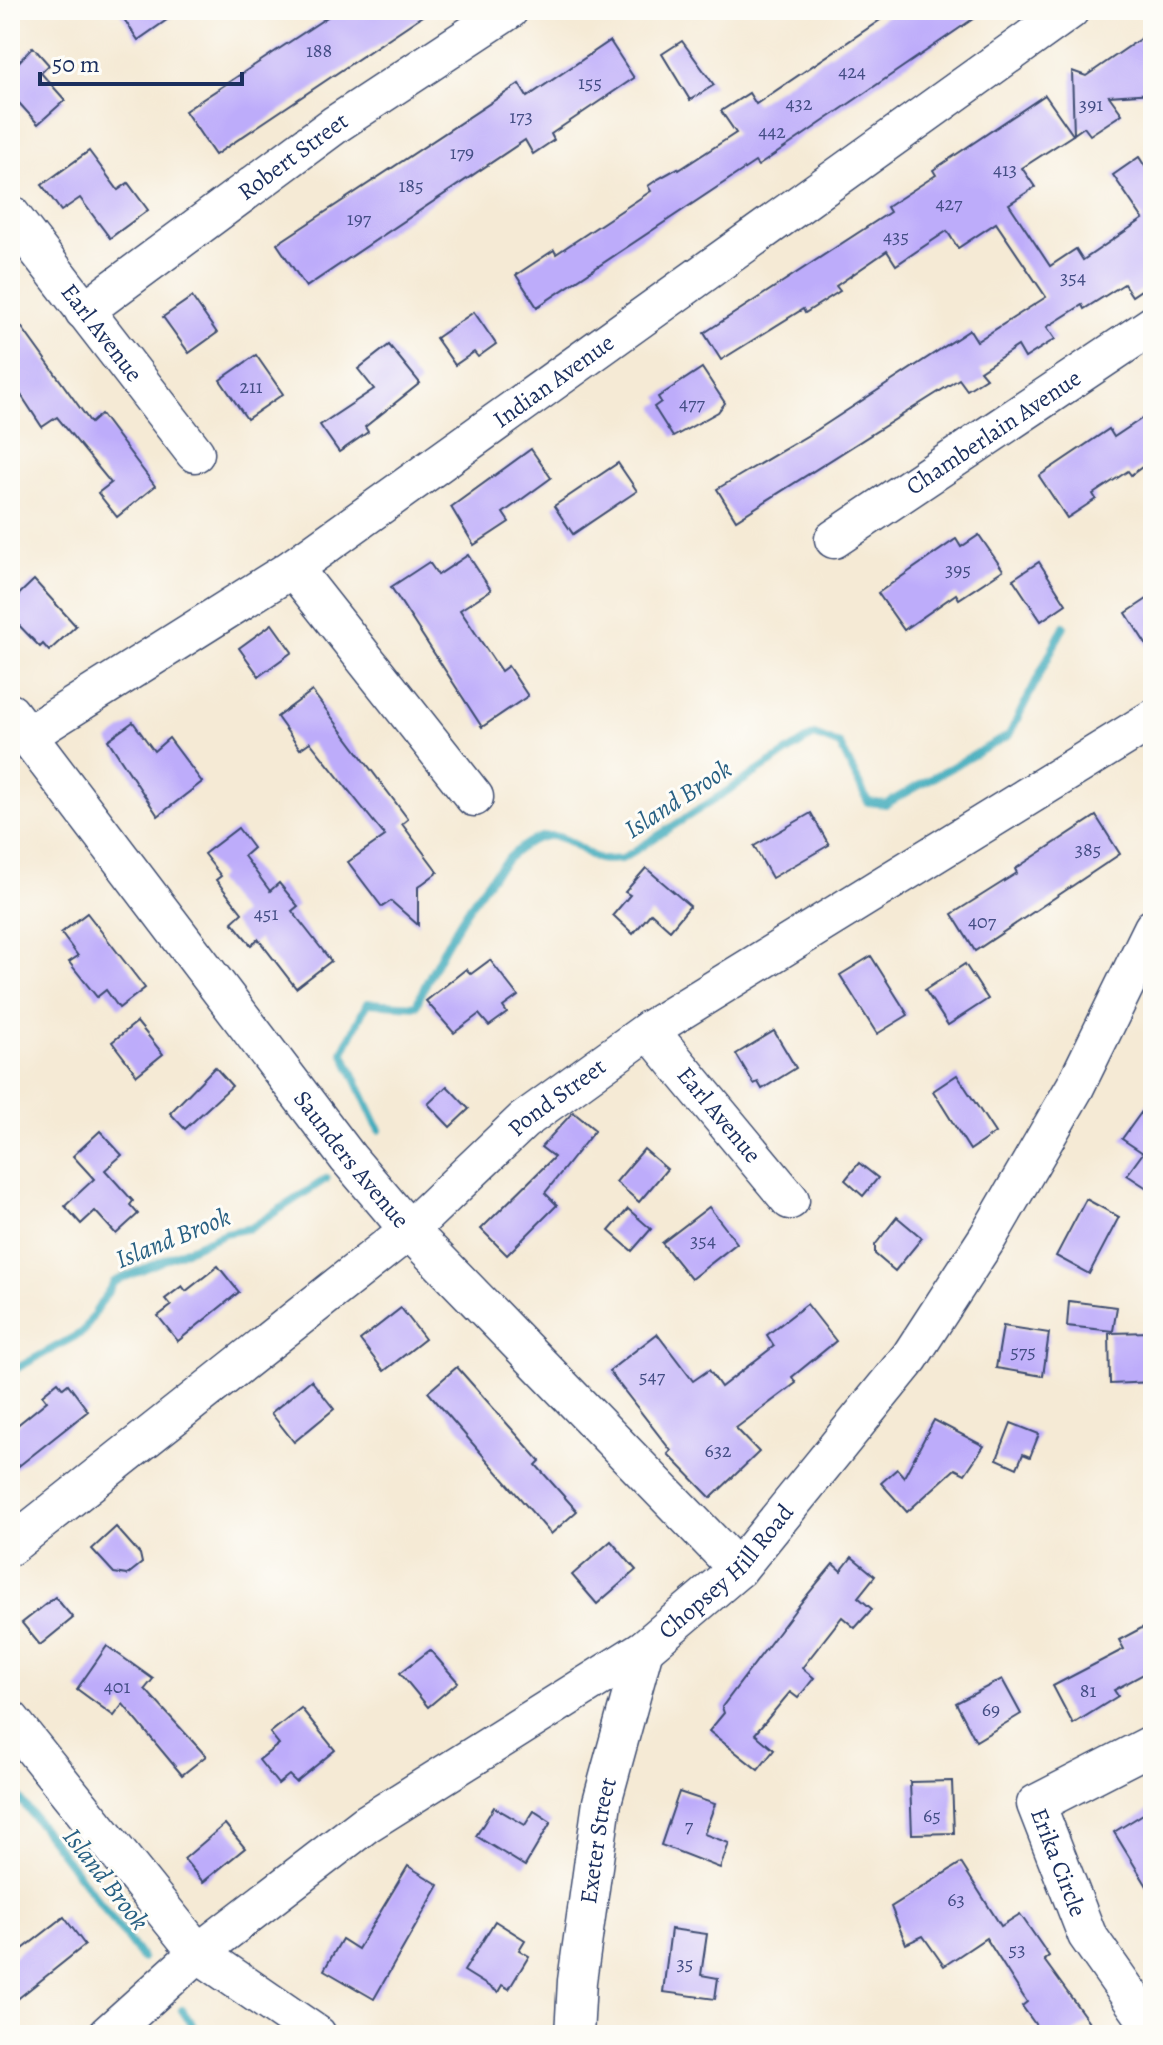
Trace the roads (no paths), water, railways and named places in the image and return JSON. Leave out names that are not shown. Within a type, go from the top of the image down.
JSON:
[{"type":"street","name":"Robert Street","points":[[84,311],[336,124],[509,10]]},
{"type":"street","name":"Indian Avenue","points":[[19,724],[293,568],[1070,10]]},
{"type":"street","name":"Earl Avenue","points":[[10,214],[195,453]]},
{"type":"street","name":"Chamberlain Avenue","points":[[834,539],[1153,325]]},
{"type":"street","points":[[293,568],[474,797]]},
{"type":"street","name":"Pond Street","points":[[10,1546],[409,1230],[523,1121],[649,1030],[1153,719]]},
{"type":"street","name":"Saunders Avenue","points":[[19,724],[348,1158],[409,1230],[738,1569]]},
{"type":"street","name":"Chopsey Hill Road","points":[[107,2035],[198,1953],[366,1824],[644,1649],[738,1569],[910,1357],[979,1251],[1075,1087],[1153,928]]},
{"type":"street","name":"Earl Avenue","points":[[649,1030],[790,1200]]},
{"type":"street","name":"Exeter Street","points":[[574,2035],[577,1981],[602,1802],[644,1649]]},
{"type":"street","points":[[10,1719],[198,1953],[317,2035]]},
{"type":"street","name":"Erika Circle","points":[[1153,1744],[1036,1804],[1087,1935],[1153,2029]]},
{"type":"waterway","name":"Island Brook","points":[[379,1130],[343,1052],[367,1003],[416,1006],[437,962],[470,906],[509,858],[529,842],[555,836],[598,859],[622,859],[814,735],[840,745],[868,802],[886,804],[1009,735],[1064,626]]},
{"type":"waterway","name":"Island Brook","points":[[10,1372],[83,1332],[114,1282],[225,1233],[251,1228],[326,1179]]},
{"type":"waterway","name":"Island Brook","points":[[10,1786],[142,1958]]},
{"type":"waterway","name":"Island Brook","points":[[182,2010],[199,2035]]}]
